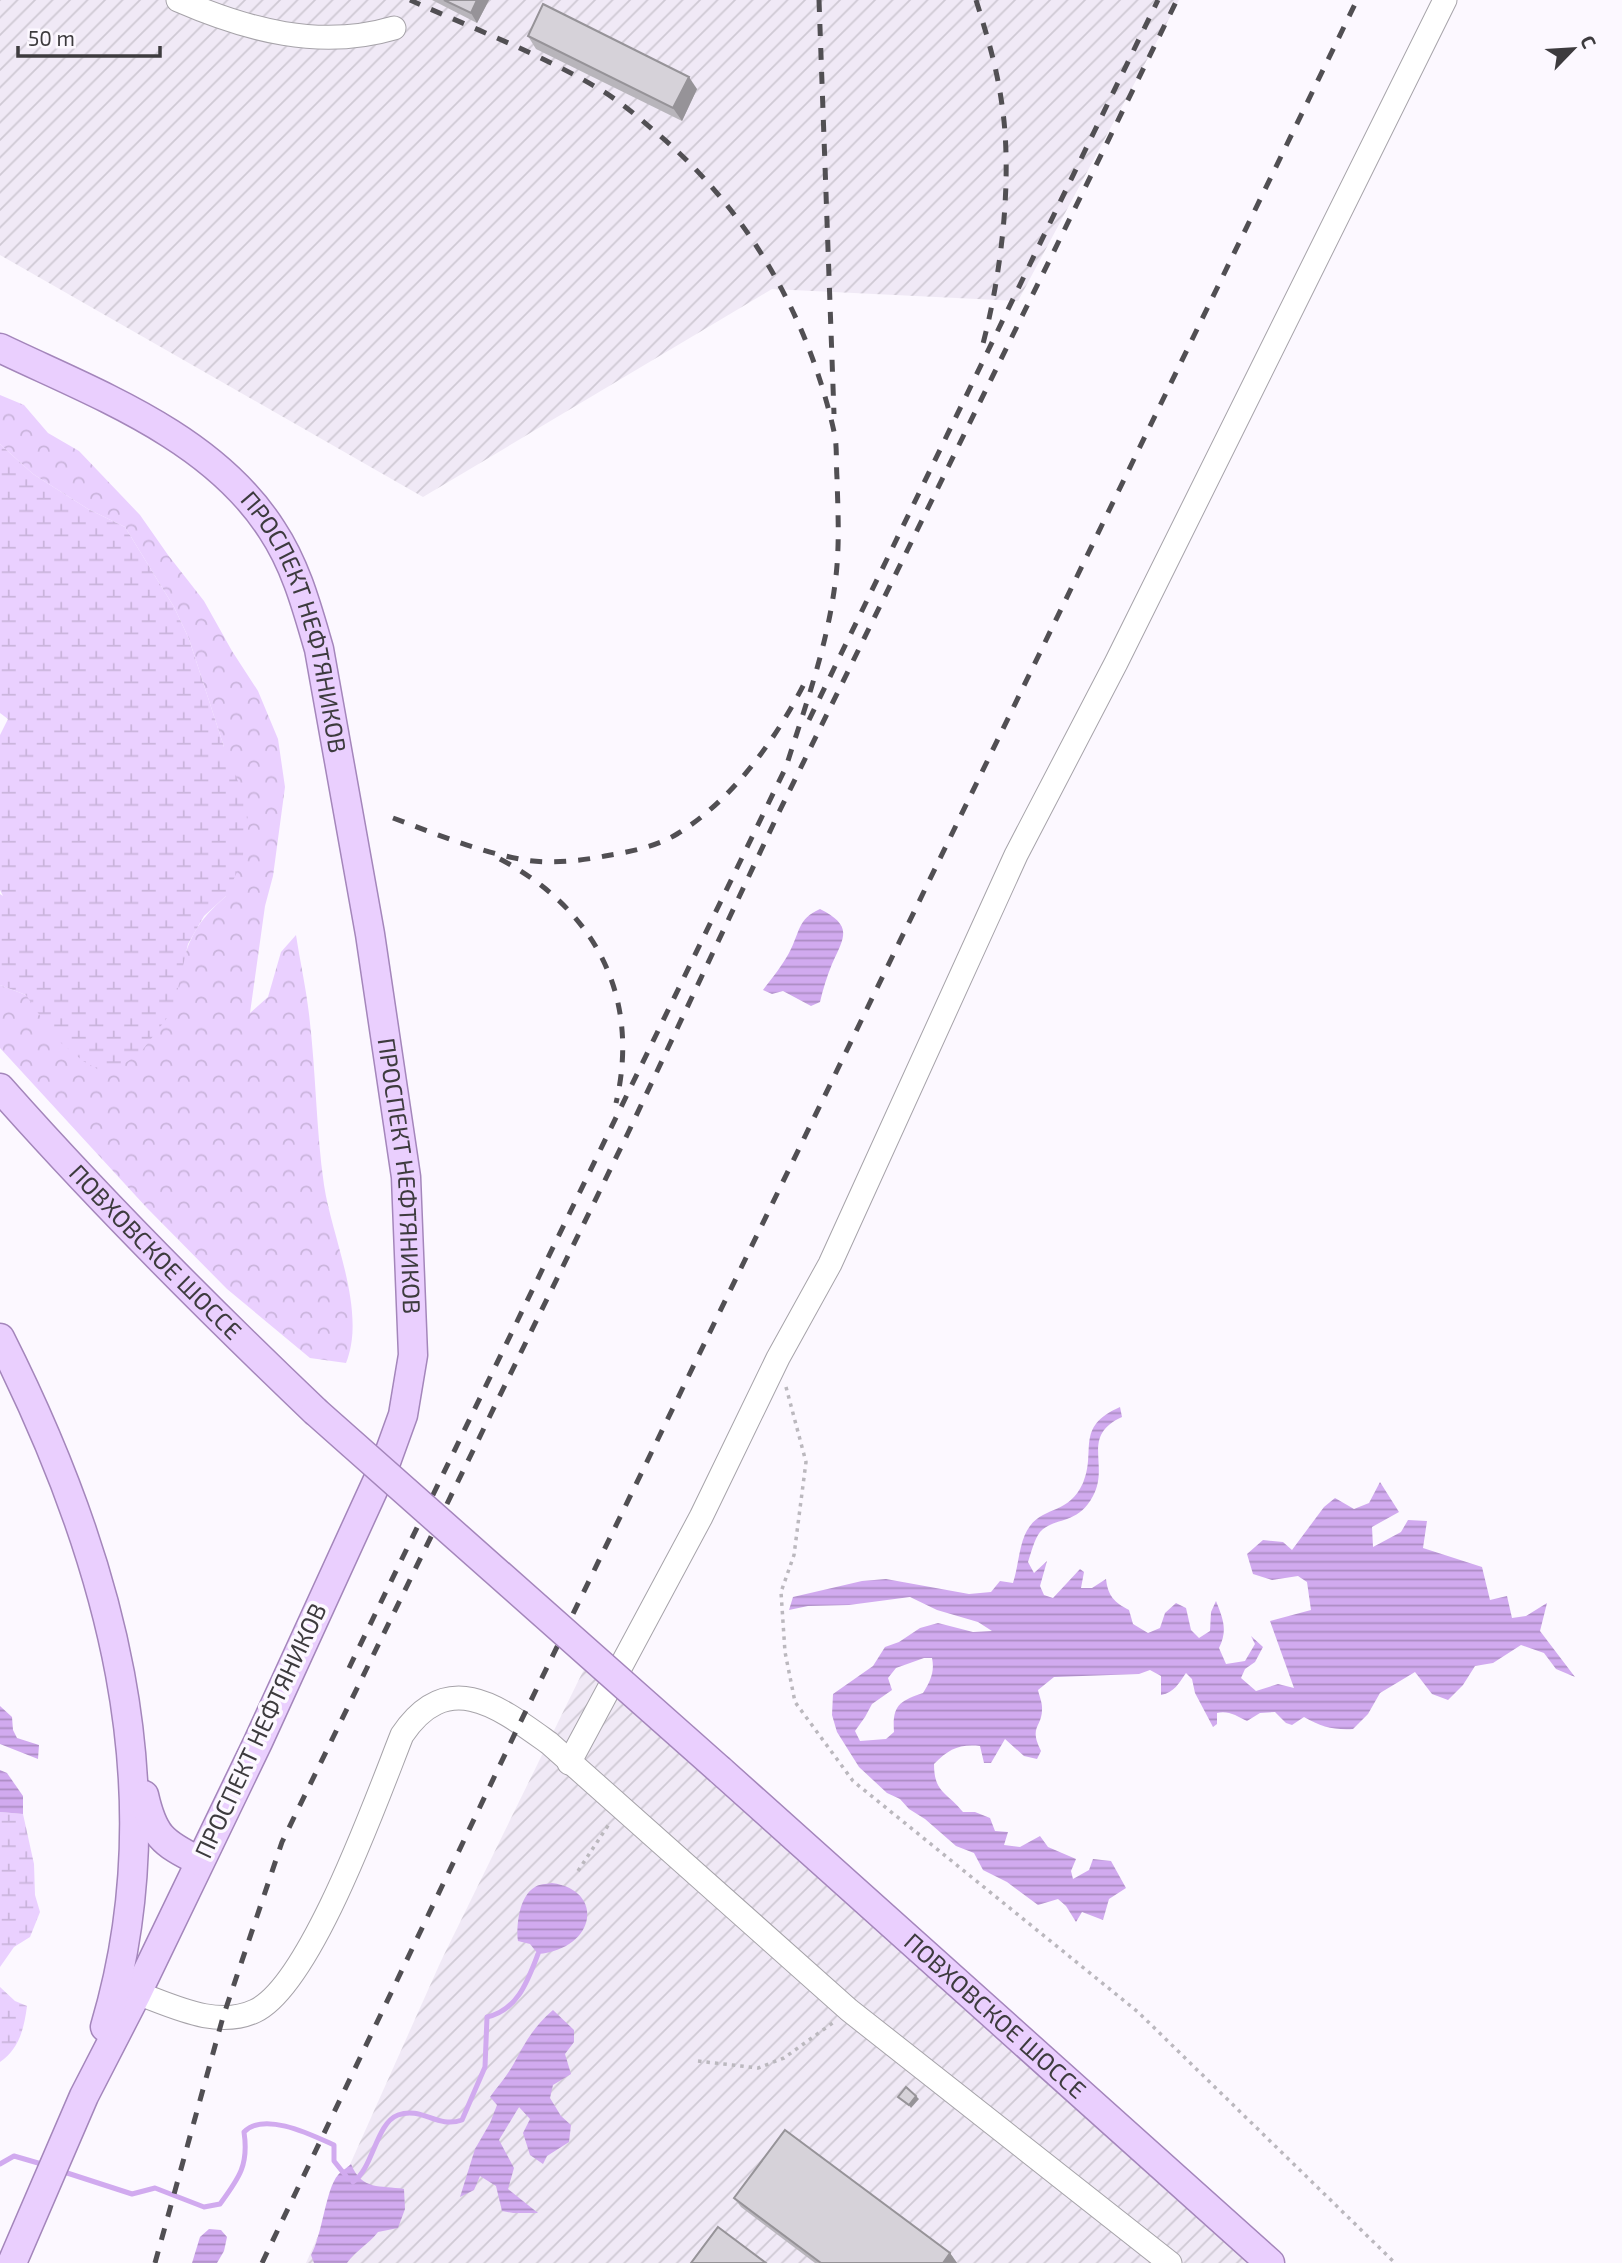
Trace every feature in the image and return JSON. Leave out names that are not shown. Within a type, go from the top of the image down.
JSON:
[{"type":"main road","name":"ПРОСПЕКТ НЕФТЯНИКОВ","points":[[0,348],[131,412],[182,441],[215,467],[250,501],[272,530],[292,567],[316,638],[370,934],[406,1177],[413,1355],[403,1415],[386,1462],[270,1717],[137,1993],[84,2096],[12,2263]]},
{"type":"main road","name":"ПОВХОВСКОЕ ШОССЕ","points":[[0,1088],[120,1218],[315,1411],[1270,2263]]},
{"type":"main road","name":"ПРОСПЕКТ НЕФТЯНИКОВ","points":[[0,1338],[48,1440],[76,1510],[103,1592],[130,1731],[135,1812],[134,1878],[128,1931],[119,1980],[84,2096]]},
{"type":"main road","points":[[130,1731],[150,1820],[156,1833],[170,1846],[199,1861]]},
{"type":"lane","points":[[178,0],[253,28],[290,35],[335,39],[370,36],[394,29]]},
{"type":"lane","points":[[569,1763],[701,1517],[778,1357],[830,1264],[1016,855],[1122,650],[1445,0]]},
{"type":"lane","points":[[137,1993],[195,2013],[223,2017],[255,2011],[274,1997],[304,1955],[324,1920],[402,1735],[413,1718],[429,1706],[467,1698],[485,1702],[549,1743],[849,2010],[1170,2263]]},
{"type":"path","points":[[778,1357],[806,1462],[794,1555],[781,1592],[785,1652],[795,1702],[853,1781],[1138,2012],[1395,2263]]},
{"type":"path","points":[[578,1871],[620,1807]]},
{"type":"path","points":[[698,2061],[758,2068],[784,2058],[818,2036],[849,2010]]},
{"type":"shaded area","points":[[0,0],[1179,0],[1018,301],[772,289],[423,497],[0,255]]},
{"type":"shaded area","points":[[820,909],[842,926],[843,939],[828,973],[820,1002],[811,1006],[783,991],[772,994],[763,990],[786,958],[803,922]]},
{"type":"shaded area","points":[[1120,1407],[1122,1417],[1102,1433],[1098,1452],[1099,1473],[1093,1496],[1080,1512],[1040,1532],[1033,1547],[1028,1562],[1034,1573],[1047,1561],[1040,1586],[1044,1595],[1053,1598],[1080,1569],[1084,1572],[1081,1588],[1092,1588],[1106,1579],[1108,1590],[1119,1604],[1129,1610],[1133,1624],[1148,1633],[1160,1628],[1165,1613],[1176,1603],[1186,1608],[1191,1630],[1199,1638],[1210,1631],[1211,1612],[1216,1601],[1224,1630],[1219,1648],[1226,1664],[1245,1661],[1255,1644],[1251,1636],[1263,1647],[1255,1662],[1245,1669],[1241,1678],[1256,1691],[1278,1684],[1294,1688],[1270,1621],[1311,1610],[1307,1582],[1298,1576],[1272,1580],[1253,1574],[1247,1554],[1263,1540],[1283,1542],[1292,1550],[1324,1507],[1335,1498],[1354,1509],[1369,1503],[1380,1482],[1399,1512],[1372,1527],[1373,1547],[1401,1532],[1408,1520],[1427,1521],[1423,1548],[1482,1567],[1490,1600],[1507,1596],[1512,1618],[1526,1616],[1547,1603],[1540,1631],[1575,1677],[1556,1669],[1544,1653],[1521,1645],[1493,1663],[1475,1666],[1463,1685],[1448,1700],[1432,1694],[1415,1672],[1380,1693],[1368,1714],[1353,1729],[1346,1729],[1322,1725],[1304,1717],[1292,1725],[1275,1712],[1260,1713],[1247,1721],[1221,1712],[1217,1713],[1217,1724],[1213,1727],[1195,1693],[1192,1679],[1186,1673],[1173,1690],[1161,1695],[1161,1676],[1150,1670],[1139,1674],[1054,1677],[1038,1690],[1042,1714],[1036,1731],[1041,1751],[1037,1759],[1024,1756],[1005,1739],[991,1763],[984,1763],[980,1746],[973,1746],[955,1749],[934,1764],[936,1781],[942,1791],[963,1812],[975,1812],[990,1818],[995,1831],[1008,1832],[1004,1845],[1020,1847],[1040,1836],[1048,1847],[1076,1859],[1071,1871],[1073,1879],[1089,1870],[1093,1859],[1111,1861],[1126,1888],[1109,1899],[1103,1920],[1082,1912],[1076,1922],[1058,1899],[1038,1905],[1007,1882],[983,1870],[974,1853],[956,1846],[900,1799],[887,1793],[859,1767],[837,1732],[832,1715],[833,1694],[873,1666],[885,1647],[899,1642],[920,1628],[938,1623],[973,1632],[992,1631],[978,1622],[937,1610],[910,1597],[789,1610],[793,1597],[862,1581],[886,1579],[969,1594],[991,1592],[1000,1581],[1013,1583],[1026,1532],[1036,1520],[1064,1505],[1077,1493],[1087,1471],[1092,1431],[1106,1415]],"holes":[[[924,1658],[932,1658],[928,1685],[923,1693],[899,1705],[894,1716],[894,1732],[886,1739],[860,1741],[855,1731],[872,1704],[892,1690],[888,1678],[896,1668]]]},
{"type":"shaded area","points":[[590,1657],[1270,2263],[306,2263],[441,1961]]},
{"type":"shaded area","points":[[0,1706],[12,1717],[17,1738],[39,1745],[38,1759],[0,1744]]},
{"type":"shaded area","points":[[0,1770],[7,1773],[23,1796],[23,1814],[0,1812]]},
{"type":"shaded area","points":[[552,1883],[569,1888],[580,1896],[586,1907],[587,1919],[573,1942],[558,1950],[538,1954],[530,1944],[518,1941],[520,1912],[530,1891],[538,1885]]},
{"type":"shaded area","points":[[553,2010],[574,2030],[574,2042],[565,2054],[571,2074],[553,2085],[550,2098],[561,2116],[571,2125],[569,2142],[547,2156],[543,2164],[530,2155],[523,2133],[530,2119],[519,2107],[499,2140],[514,2168],[508,2189],[538,2213],[502,2211],[496,2186],[480,2176],[474,2190],[460,2197],[475,2149],[497,2105],[490,2097],[535,2029]]},
{"type":"shaded area","points":[[351,2164],[355,2173],[366,2183],[404,2189],[405,2209],[398,2228],[378,2232],[347,2263],[314,2263],[311,2255],[330,2190],[338,2175]]},
{"type":"shaded area","points":[[209,2229],[221,2230],[227,2237],[224,2251],[217,2263],[192,2263],[200,2237]]},
{"type":"green space","points":[[0,395],[24,405],[48,433],[79,451],[140,515],[204,601],[258,691],[278,739],[285,787],[250,1013],[268,997],[281,952],[296,935],[309,1014],[324,1185],[346,1274],[353,1321],[346,1363],[310,1358],[227,1289],[147,1208],[0,1048],[0,985],[26,995],[179,975],[195,931],[226,896],[224,747],[189,639],[174,607],[125,527],[88,509],[33,474],[0,444]]},
{"type":"green space","points":[[0,444],[33,474],[88,509],[125,527],[174,607],[189,639],[224,747],[241,789],[249,823],[242,861],[226,896],[204,916],[188,944],[173,1010],[141,1052],[108,1075],[83,1061],[55,1038],[26,995],[0,985],[0,894],[3,896],[0,890],[0,735],[8,719],[0,713]]},
{"type":"green space","points":[[0,1812],[23,1814],[34,1864],[35,1895],[40,1912],[30,1937],[14,1947],[0,1967]]},
{"type":"green space","points":[[0,1987],[15,2001],[27,2006],[20,2038],[12,2051],[0,2062]]},
{"type":"building","points":[[444,0],[477,0],[471,13]]},
{"type":"building","points":[[543,4],[689,77],[673,108],[528,36]]},
{"type":"building","points":[[906,2087],[916,2096],[909,2105],[898,2097]]},
{"type":"building","points":[[785,2130],[950,2253],[943,2263],[821,2263],[734,2198]]},
{"type":"building","points":[[718,2227],[766,2263],[691,2263]]},
{"type":"waterway","points":[[353,2182],[360,2176],[384,2127],[398,2115],[415,2113],[445,2122],[462,2120],[485,2067],[487,2017],[507,2008],[514,2001],[526,1984],[538,1954]]},
{"type":"waterway","points":[[61,2171],[132,2194],[155,2188],[204,2207],[220,2204],[241,2171],[245,2154],[244,2132],[253,2126],[275,2124],[334,2145],[334,2161],[346,2176]]},
{"type":"waterway","points":[[0,2164],[14,2156],[45,2165]]},
{"type":"railway","points":[[349,1668],[786,767],[827,631],[838,544],[835,436],[809,348],[769,266],[717,193],[686,159],[627,108],[601,90],[531,53],[410,0]]},
{"type":"railway","points":[[819,0],[834,414]]},
{"type":"railway","points":[[976,0],[1000,91],[1006,165],[999,261],[981,351]]},
{"type":"railway","points":[[809,720],[1158,0]]},
{"type":"railway","points":[[155,2263],[223,2017],[282,1842],[628,1133],[780,810],[1177,0]]},
{"type":"railway","points":[[262,2263],[520,1723],[1357,0]]},
{"type":"railway","points":[[393,818],[474,847],[508,857],[535,861],[586,859],[651,846],[669,839],[697,820],[735,786],[767,745],[806,680]]},
{"type":"railway","points":[[500,859],[533,879],[562,903],[585,930],[603,960],[615,992],[622,1027],[622,1064],[616,1103]]}]
